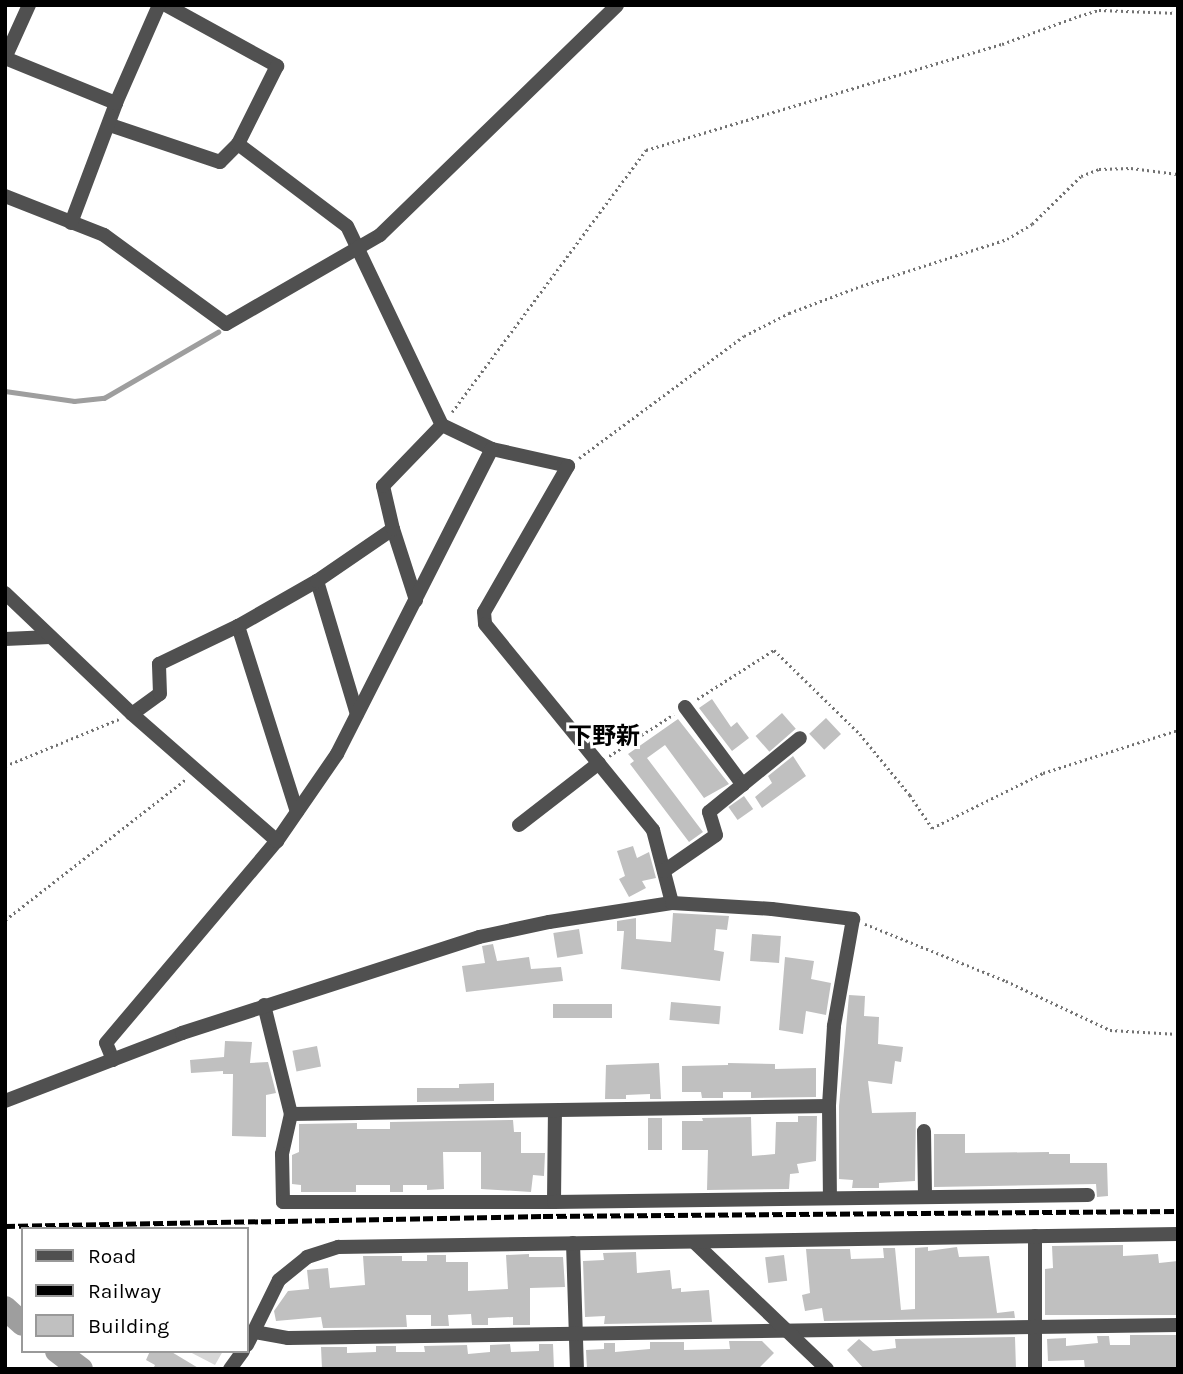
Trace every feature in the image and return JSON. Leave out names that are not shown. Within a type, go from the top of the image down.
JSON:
[{"type":"street","points":[[29,5],[5,58],[116,103]]},
{"type":"street","points":[[71,223],[110,125],[116,103],[159,5]]},
{"type":"street","points":[[110,125],[219,162],[238,144],[277,66],[166,5]]},
{"type":"street","points":[[5,196],[104,235],[226,324],[380,235],[617,5]]},
{"type":"street","points":[[238,144],[347,226],[359,246],[442,425],[492,449],[568,466],[484,612],[485,624],[653,830],[672,903]]},
{"type":"street","points":[[416,600],[393,530],[383,486],[442,425]]},
{"type":"street","points":[[113,1060],[106,1043],[276,841],[337,754],[492,449]]},
{"type":"street","points":[[132,714],[160,694],[159,664],[238,626],[317,581],[393,530]]},
{"type":"street","points":[[317,581],[358,714]]},
{"type":"street","points":[[5,593],[132,714],[276,841]]},
{"type":"street","points":[[238,626],[297,812]]},
{"type":"street","points":[[5,639],[50,637]]},
{"type":"street","points":[[685,707],[743,785]]},
{"type":"street","points":[[664,871],[716,835],[709,813],[800,738]]},
{"type":"street","points":[[519,825],[599,762]]},
{"type":"street","points":[[5,1101],[264,1005],[480,937],[549,922],[672,903],[772,909],[853,919],[834,1026],[829,1106],[830,1198]]},
{"type":"street","points":[[264,1005],[291,1114],[282,1154],[284,1202],[554,1202],[1088,1195]]},
{"type":"street","points":[[291,1114],[555,1113],[829,1106]]},
{"type":"street","points":[[554,1202],[555,1113]]},
{"type":"street","points":[[924,1131],[925,1197]]},
{"type":"street","points":[[1178,1234],[338,1247],[307,1257],[279,1280],[250,1338],[1178,1325]]},
{"type":"street","points":[[1035,1236],[1035,1369]]},
{"type":"street","points":[[694,1242],[827,1369]]},
{"type":"street","points":[[573,1243],[577,1369]]},
{"type":"street","points":[[230,1369],[242,1353]]},
{"type":"path","points":[[442,425],[646,149],[1002,44],[1099,10],[1178,13]]},
{"type":"path","points":[[568,466],[744,336],[789,313],[860,286],[1007,239],[1031,224],[1082,176],[1099,169],[1131,168],[1178,174]]},
{"type":"path","points":[[599,762],[774,650],[860,734],[910,795],[932,828],[1043,773],[1178,730]]},
{"type":"path","points":[[5,766],[132,714]]},
{"type":"path","points":[[5,920],[196,772]]},
{"type":"path","points":[[853,919],[1006,981],[1110,1030],[1178,1034]]},
{"type":"shaded area","points":[[192,1353],[222,1353],[215,1365]]},
{"type":"building","points":[[712,699],[731,727],[737,722],[749,738],[732,751],[699,708]]},
{"type":"building","points":[[782,713],[796,729],[769,752],[756,736]]},
{"type":"building","points":[[826,718],[841,734],[824,750],[809,734]]},
{"type":"building","points":[[678,719],[729,784],[704,798],[665,745],[647,758],[703,832],[689,842],[630,764],[634,761],[628,754]]},
{"type":"building","points":[[793,756],[806,776],[762,808],[755,797],[772,783],[768,776]]},
{"type":"building","points":[[744,796],[753,809],[738,820],[728,807]]},
{"type":"building","points":[[633,846],[637,858],[649,852],[656,878],[642,881],[646,888],[629,897],[619,879],[625,876],[617,851]]},
{"type":"building","points":[[673,913],[729,916],[727,930],[716,929],[714,950],[724,952],[720,981],[621,969],[624,931],[617,931],[617,921],[636,918],[636,939],[671,942]]},
{"type":"building","points":[[579,929],[583,954],[557,958],[553,933]]},
{"type":"building","points":[[752,934],[781,936],[779,963],[750,961]]},
{"type":"building","points":[[493,944],[497,961],[529,957],[531,969],[561,967],[563,981],[466,992],[462,966],[485,963],[482,946]]},
{"type":"building","points":[[785,957],[814,961],[811,979],[831,983],[826,1015],[806,1011],[803,1034],[779,1030]]},
{"type":"building","points":[[849,995],[865,996],[864,1016],[879,1017],[878,1044],[903,1047],[901,1062],[895,1061],[892,1084],[868,1081],[872,1113],[916,1112],[915,1181],[879,1183],[879,1188],[852,1188],[853,1180],[839,1179],[839,1106]]},
{"type":"building","points":[[671,1002],[721,1006],[719,1024],[669,1020]]},
{"type":"building","points":[[553,1004],[612,1004],[612,1018],[553,1018]]},
{"type":"building","points":[[225,1041],[252,1042],[250,1063],[268,1062],[276,1093],[266,1095],[266,1137],[232,1136],[233,1074],[223,1074],[223,1071],[191,1073],[190,1060],[224,1057]]},
{"type":"building","points":[[317,1046],[321,1067],[296,1071],[292,1051]]},
{"type":"building","points":[[659,1063],[661,1099],[650,1099],[650,1094],[626,1095],[626,1099],[605,1099],[606,1065]]},
{"type":"building","points":[[775,1064],[775,1069],[816,1068],[816,1097],[751,1098],[751,1092],[723,1092],[723,1098],[702,1098],[701,1092],[682,1092],[682,1066]]},
{"type":"building","points":[[494,1083],[494,1101],[417,1102],[417,1088],[459,1088],[459,1084]]},
{"type":"building","points":[[798,1116],[817,1116],[816,1161],[797,1164],[799,1173],[790,1174],[789,1189],[707,1190],[708,1150],[682,1150],[682,1121],[751,1117],[752,1156],[775,1154],[776,1122],[798,1122]]},
{"type":"building","points":[[648,1118],[662,1118],[662,1150],[648,1150]]},
{"type":"building","points":[[513,1120],[514,1132],[521,1132],[521,1153],[545,1153],[544,1176],[533,1175],[531,1192],[481,1189],[481,1152],[443,1152],[444,1189],[427,1190],[427,1185],[403,1185],[403,1192],[390,1192],[390,1185],[356,1185],[356,1192],[301,1192],[301,1185],[292,1184],[292,1155],[299,1152],[299,1124],[357,1123],[357,1129],[390,1129],[390,1122]]},
{"type":"building","points":[[934,1134],[965,1134],[965,1153],[1049,1152],[1070,1154],[1070,1163],[1107,1163],[1108,1196],[1097,1197],[1096,1184],[934,1187]]},
{"type":"building","points":[[1123,1245],[1123,1256],[1158,1254],[1159,1263],[1178,1261],[1178,1315],[1045,1315],[1045,1269],[1053,1268],[1052,1246]]},
{"type":"building","points":[[928,1247],[928,1251],[957,1247],[959,1257],[989,1256],[997,1313],[1014,1311],[1015,1318],[824,1321],[822,1308],[805,1311],[802,1295],[810,1293],[806,1249],[850,1249],[851,1259],[884,1258],[883,1248],[895,1248],[901,1310],[915,1309],[915,1248]]},
{"type":"building","points":[[636,1252],[637,1273],[670,1270],[672,1289],[681,1288],[681,1292],[709,1290],[712,1322],[604,1324],[605,1316],[585,1317],[583,1261],[604,1260],[603,1253]]},
{"type":"building","points":[[529,1254],[529,1257],[563,1257],[565,1287],[530,1288],[530,1325],[513,1325],[513,1317],[488,1318],[488,1325],[472,1325],[471,1314],[448,1315],[449,1326],[431,1326],[431,1315],[406,1315],[407,1327],[323,1328],[321,1317],[276,1321],[274,1311],[288,1291],[309,1289],[307,1270],[328,1268],[330,1288],[365,1285],[363,1256],[402,1256],[402,1261],[427,1261],[427,1255],[446,1255],[446,1262],[468,1262],[468,1291],[508,1289],[506,1255]]},
{"type":"building","points":[[784,1255],[787,1281],[768,1283],[765,1257]]},
{"type":"building","points":[[1130,1335],[1178,1335],[1178,1368],[1085,1369],[1084,1360],[1048,1361],[1047,1339],[1066,1338],[1066,1346],[1098,1343],[1097,1336],[1109,1336],[1110,1345],[1130,1345]]},
{"type":"building","points":[[1015,1337],[1016,1369],[864,1369],[847,1350],[859,1339],[873,1351],[896,1348],[895,1339]]},
{"type":"building","points":[[729,1341],[762,1341],[774,1353],[758,1369],[587,1369],[586,1350],[604,1349],[604,1343],[615,1343],[615,1352],[650,1349],[650,1342],[684,1342],[684,1350],[730,1349]]},
{"type":"building","points":[[510,1344],[511,1352],[539,1351],[539,1344],[553,1344],[554,1369],[322,1369],[321,1347],[347,1347],[347,1353],[376,1352],[376,1346],[396,1346],[396,1352],[425,1352],[424,1346],[467,1345],[468,1354],[490,1352],[490,1345]]},
{"type":"building","points":[[149,1353],[173,1353],[200,1369],[153,1369],[155,1365],[146,1360]]},
{"type":"waterway","points":[[5,391],[74,401],[104,398],[218,332]]},
{"type":"waterway","points":[[5,1308],[21,1322]]},
{"type":"waterway","points":[[60,1353],[81,1369]]},
{"type":"railway","points":[[5,1226],[543,1216],[1178,1211]]},
{"type":"district","name":"下野新","points":[[604,737]]}]
